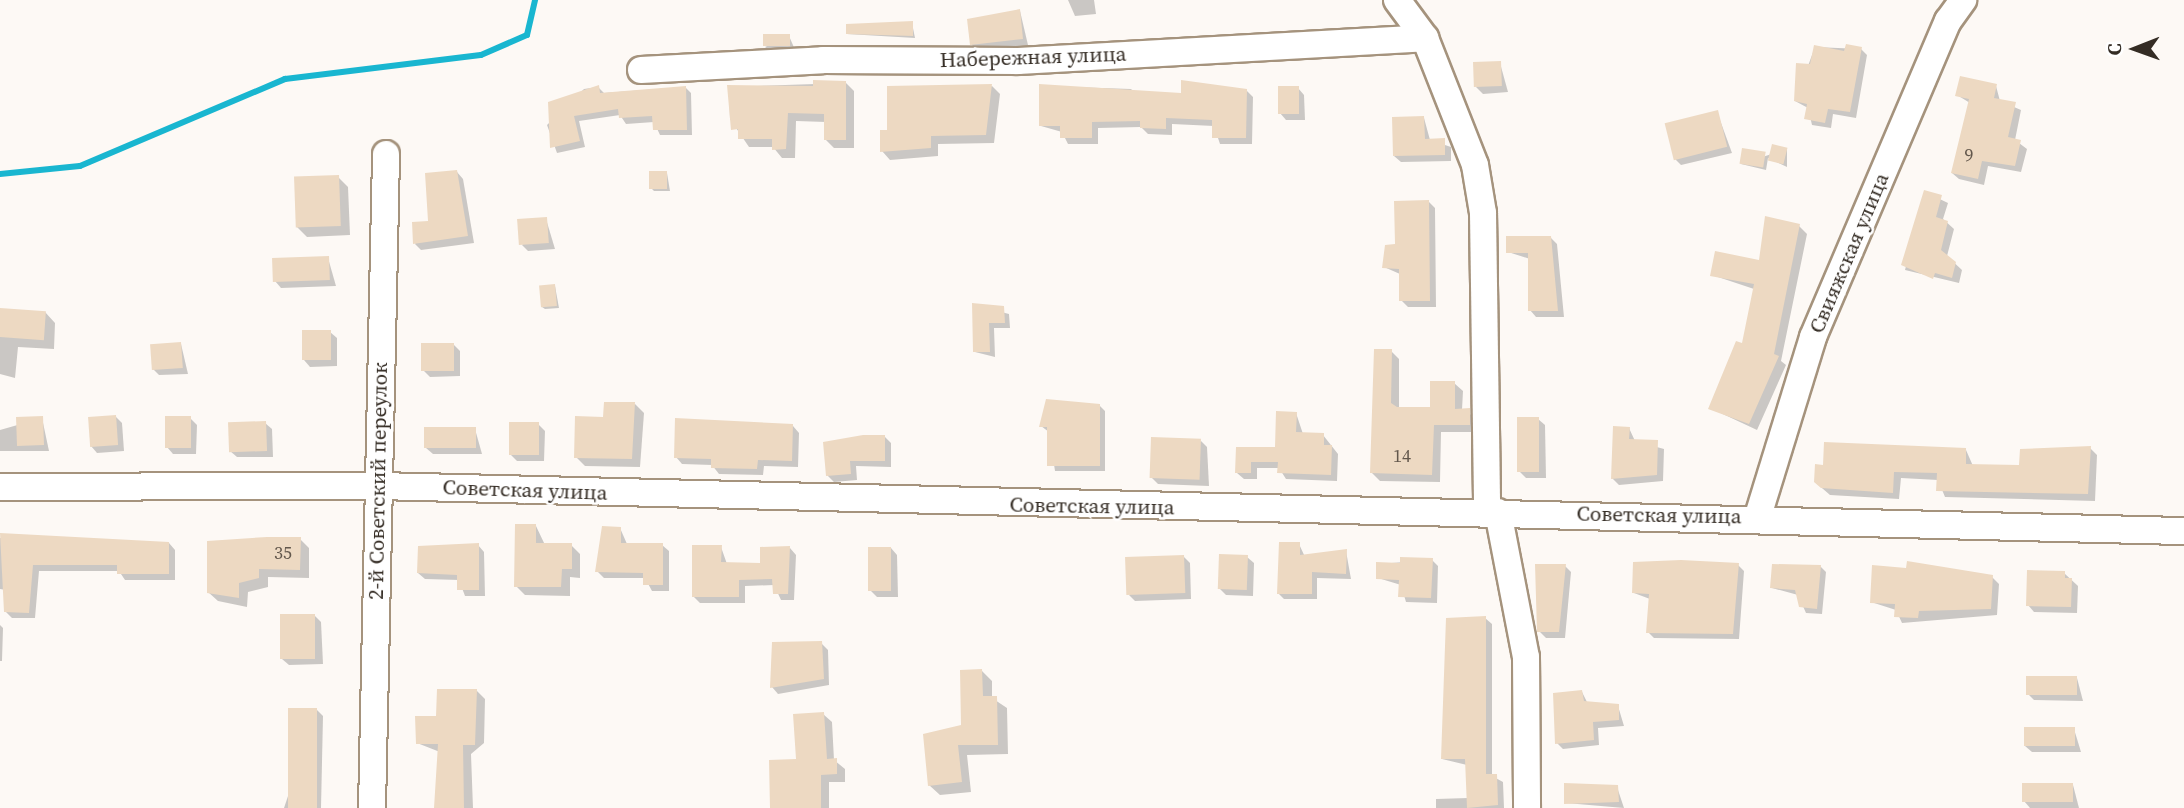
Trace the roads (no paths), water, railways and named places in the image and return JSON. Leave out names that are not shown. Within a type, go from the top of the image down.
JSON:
[{"type":"street","points":[[1397,0],[1425,38],[1475,165],[1483,213],[1492,512],[1526,657],[1527,808]]},
{"type":"street","name":"Свияжская улица","points":[[1758,516],[1813,337],[1948,21],[1963,0]]},
{"type":"street","name":"Набережная улица","points":[[641,70],[824,60],[1018,61],[1425,38]]},
{"type":"street","name":"2-й Советский переулок","points":[[372,808],[386,154]]},
{"type":"street","name":"Советская улица","points":[[0,487],[378,486],[1758,516],[2184,531]]},
{"type":"waterway","points":[[0,174],[80,166],[285,79],[481,55],[527,35],[535,0]]}]
